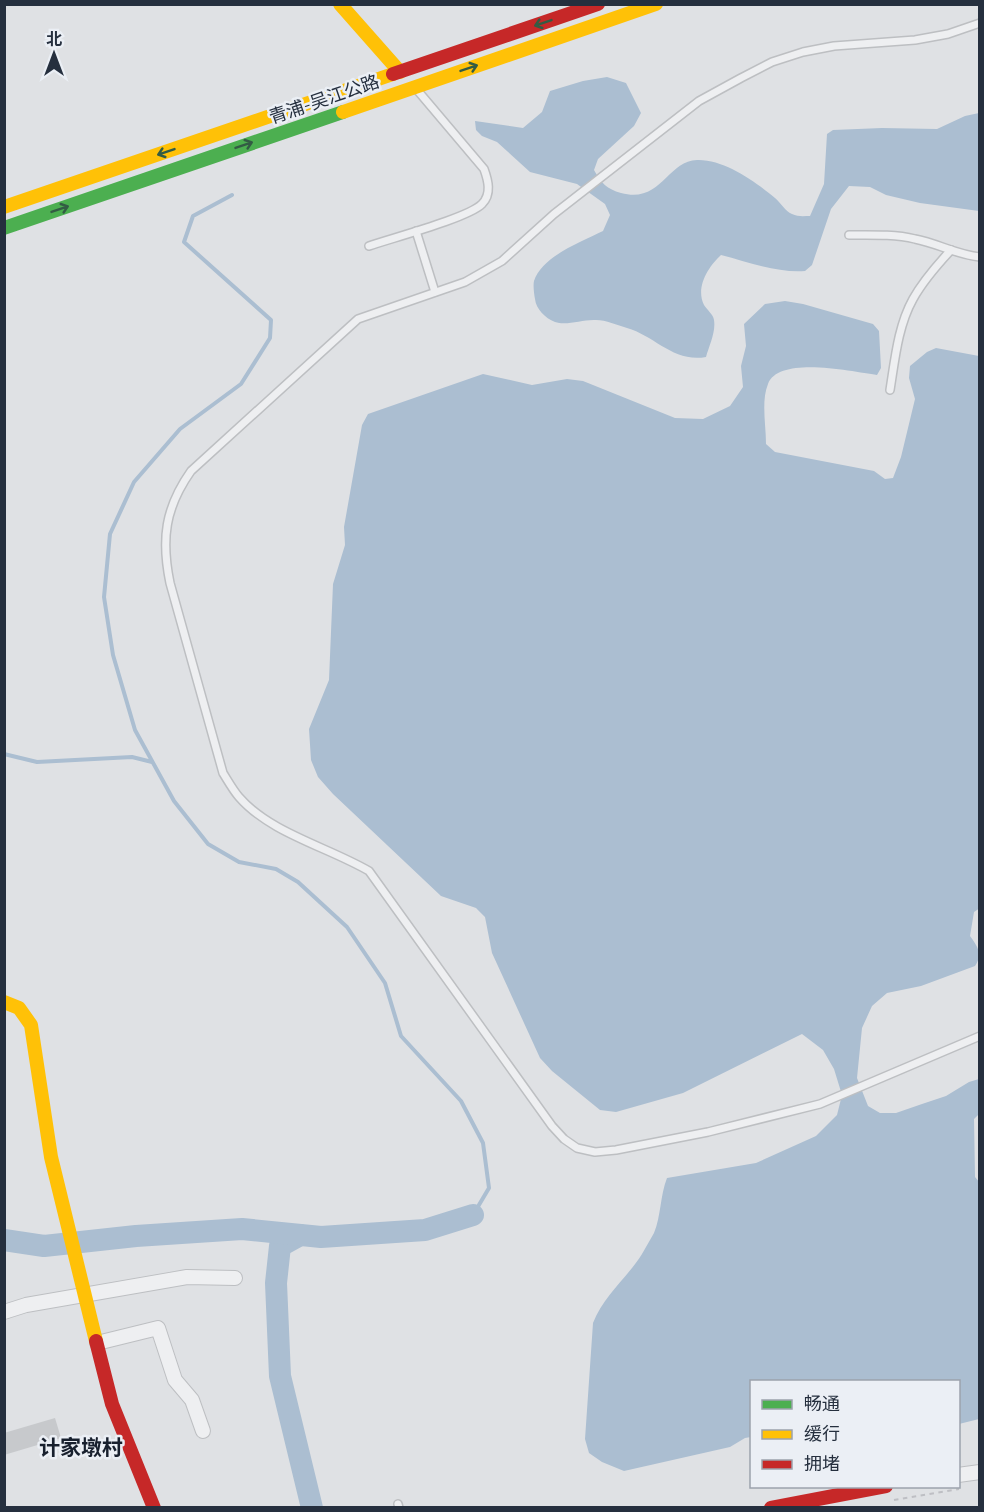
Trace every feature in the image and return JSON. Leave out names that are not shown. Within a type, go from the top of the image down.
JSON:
[{"type":"main road","points":[[340,4],[414,87]]},
{"type":"main road","name":"青浦-吴江公路","points":[[4,207],[598,4]]},
{"type":"main road","name":"青浦-吴江公路","points":[[4,228],[656,4]]},
{"type":"main road","points":[[4,1002],[19,1008],[31,1025],[51,1157],[112,1404],[154,1508]]},
{"type":"main road","points":[[771,1508],[876,1488]]},
{"type":"street","points":[[4,1312],[26,1305],[187,1278],[235,1278]]},
{"type":"street","points":[[97,1343],[158,1328],[175,1380],[192,1400],[203,1431]]},
{"type":"street","points":[[960,1475],[980,1472]]},
{"type":"lane","points":[[980,23],[948,34],[915,40],[834,46],[803,52],[772,62],[699,102],[554,214],[502,261],[465,282],[358,319],[191,471],[178,489],[170,510],[165,534],[165,557],[170,583],[223,773],[238,796],[256,813],[283,829],[346,857],[369,871],[552,1126],[564,1139],[577,1148],[595,1152],[616,1150],[708,1132],[820,1104],[980,1036]]},
{"type":"lane","points":[[369,246],[466,214],[482,204],[488,195],[489,183],[484,169],[414,87]]},
{"type":"lane","points":[[416,231],[435,292]]},
{"type":"lane","points":[[849,235],[916,239],[980,257]]},
{"type":"lane","points":[[890,390],[903,322],[914,298],[933,270],[951,250]]},
{"type":"path","points":[[891,1500],[969,1487]]},
{"type":"water","points":[[607,77],[626,83],[641,113],[634,126],[598,159],[594,170],[599,179],[612,190],[635,195],[646,193],[687,162],[707,161],[729,167],[759,185],[792,214],[810,216],[824,184],[827,134],[833,130],[937,129],[965,116],[979,113],[979,211],[920,203],[886,195],[870,187],[849,186],[831,209],[812,265],[805,271],[773,269],[721,255],[716,260],[705,277],[701,291],[704,305],[714,320],[713,334],[706,357],[695,358],[674,353],[637,332],[604,321],[555,322],[542,313],[537,306],[534,283],[538,272],[564,250],[603,231],[610,215],[605,204],[577,184],[530,172],[497,142],[482,136],[476,130],[475,121],[523,128],[542,112],[550,91],[583,81]]},
{"type":"water","points":[[785,301],[803,304],[873,324],[879,331],[881,368],[877,375],[818,368],[786,370],[775,375],[768,384],[764,405],[766,444],[775,452],[874,471],[885,479],[893,478],[901,457],[915,399],[909,378],[910,366],[927,352],[936,348],[979,356],[980,908],[974,912],[970,936],[977,947],[979,958],[975,966],[921,986],[887,993],[872,1006],[862,1028],[857,1078],[868,1106],[880,1113],[896,1113],[946,1096],[969,1082],[979,1079],[979,1114],[974,1119],[975,1177],[980,1183],[979,1419],[960,1424],[960,1380],[750,1380],[750,1437],[730,1447],[624,1471],[602,1462],[589,1453],[585,1439],[593,1323],[609,1295],[636,1263],[654,1233],[667,1178],[756,1163],[816,1136],[837,1115],[842,1095],[834,1069],[823,1050],[802,1034],[683,1093],[616,1112],[600,1110],[552,1071],[540,1058],[492,953],[485,917],[476,908],[441,896],[333,794],[318,777],[311,760],[309,729],[329,680],[333,584],[345,545],[344,527],[362,425],[368,414],[483,374],[532,385],[567,379],[583,381],[675,418],[703,419],[730,406],[743,387],[741,366],[746,346],[744,324],[765,304]]},
{"type":"building","points":[[55,1418],[61,1438],[4,1455],[4,1433]]},
{"type":"waterway","points":[[232,195],[193,216],[184,242],[271,320],[270,338],[241,384],[180,429],[134,482],[110,534],[104,597],[113,655],[135,730],[174,801],[208,844],[239,862],[276,869],[298,882],[347,927],[385,983],[401,1036],[461,1101],[483,1143],[489,1188],[473,1215]]},
{"type":"waterway","points":[[4,754],[37,762],[132,757],[152,762]]},
{"type":"waterway","points":[[4,1240],[44,1246],[136,1236],[242,1229],[321,1237],[425,1230],[473,1215]]},
{"type":"waterway","points":[[300,1235],[280,1246],[276,1283],[280,1376],[312,1508]]},
{"type":"traffic: fast","points":[[4,228],[343,112]]},
{"type":"traffic: slow","points":[[340,4],[400,72]]},
{"type":"traffic: slow","points":[[343,112],[656,4]]},
{"type":"traffic: slow","points":[[4,207],[393,74]]},
{"type":"traffic: slow","points":[[4,1002],[19,1008],[31,1025],[51,1157],[96,1341]]},
{"type":"traffic: jam","points":[[393,74],[598,4]]},
{"type":"traffic: jam","points":[[96,1341],[112,1404],[154,1508]]},
{"type":"traffic: jam","points":[[771,1508],[876,1488]]},
{"type":"district","name":"计家墩村","points":[[81,1447]]}]
